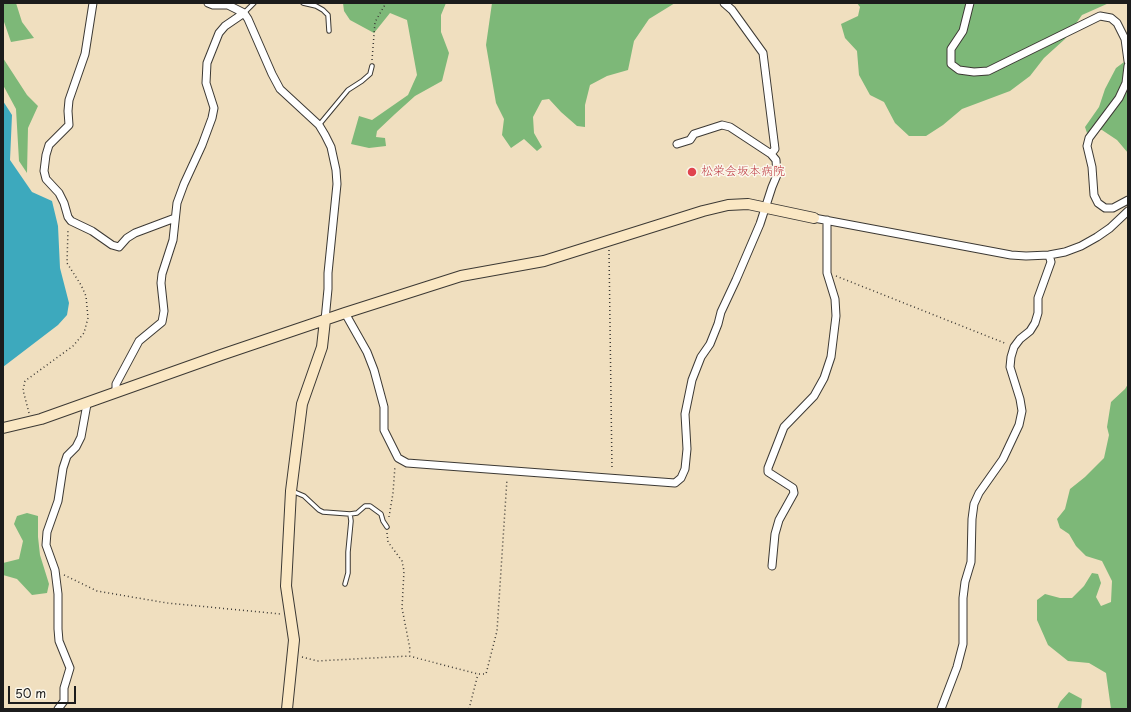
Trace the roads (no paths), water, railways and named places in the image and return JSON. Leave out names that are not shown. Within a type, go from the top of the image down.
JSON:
[{"type":"street","points":[[93,3],[85,54],[69,100],[69,125],[49,145],[46,154],[44,171],[46,179],[59,193],[68,217],[112,245],[119,247],[127,238],[135,233],[175,218]]},
{"type":"street","points":[[208,3],[213,5],[228,5],[244,13],[280,89],[319,126],[325,135],[331,147],[336,170],[337,184],[322,347],[302,404],[291,491],[286,586],[294,640],[287,709]]},
{"type":"street","points":[[724,3],[732,10],[763,54],[775,149],[772,154]]},
{"type":"street","points":[[970,3],[963,30],[951,49],[951,64],[959,70],[974,72],[988,71],[1100,16],[1111,18],[1117,23],[1125,39],[1128,61]]},
{"type":"street","points":[[116,392],[116,384],[139,341],[162,322],[164,311],[161,283],[162,274],[173,240],[177,203],[202,145],[214,108],[206,83],[207,62],[219,33],[225,26],[244,13]]},
{"type":"street","points":[[1128,66],[1126,83],[1119,98],[1089,138],[1087,146],[1092,167],[1094,195],[1098,203],[1105,208],[1113,208],[1128,200]]},
{"type":"street","points":[[345,313],[367,352],[374,370],[384,407],[384,430],[398,458],[406,462],[675,483],[681,478],[685,469],[687,450],[685,414],[692,380],[700,357],[710,344],[721,312],[760,224],[777,175],[776,160],[772,154],[730,127],[722,125],[694,134],[690,140],[677,144]]},
{"type":"street","points":[[3,428],[30,422],[87,404],[116,392],[345,313],[462,276],[544,260],[703,211],[728,205],[748,204],[1011,255],[1026,256],[1049,255],[1070,250],[1097,237],[1110,228],[1128,211]]},
{"type":"street","points":[[772,566],[775,534],[779,520],[794,493],[793,488],[768,472],[768,468],[784,427],[814,396],[824,378],[831,357],[836,316],[835,299],[827,273],[826,220]]},
{"type":"street","points":[[941,709],[958,667],[963,644],[963,598],[965,582],[971,562],[974,504],[979,493],[1004,459],[1019,425],[1022,411],[1020,399],[1010,367],[1011,357],[1014,347],[1020,339],[1030,331],[1035,323],[1038,313],[1038,298],[1051,262],[1049,255]]},
{"type":"street","points":[[58,709],[64,701],[64,688],[70,668],[60,641],[58,629],[58,594],[55,570],[46,545],[47,532],[58,501],[63,468],[67,456],[76,447],[81,437],[87,404]]},
{"type":"lane","points":[[244,13],[254,3]]},
{"type":"lane","points":[[303,3],[316,6],[328,15],[329,31]]},
{"type":"lane","points":[[319,126],[348,90],[370,74],[372,66]]},
{"type":"lane","points":[[291,491],[304,496],[318,510],[350,514],[357,513],[365,506],[370,506],[381,514],[387,527]]},
{"type":"lane","points":[[345,584],[348,573],[348,552],[351,521],[350,514]]},
{"type":"water","points":[[3,101],[12,115],[10,160],[32,192],[52,201],[58,226],[60,268],[69,303],[67,315],[58,325],[3,367]]},
{"type":"place","name":"松栄会坂本病院","points":[[692,172]]}]
